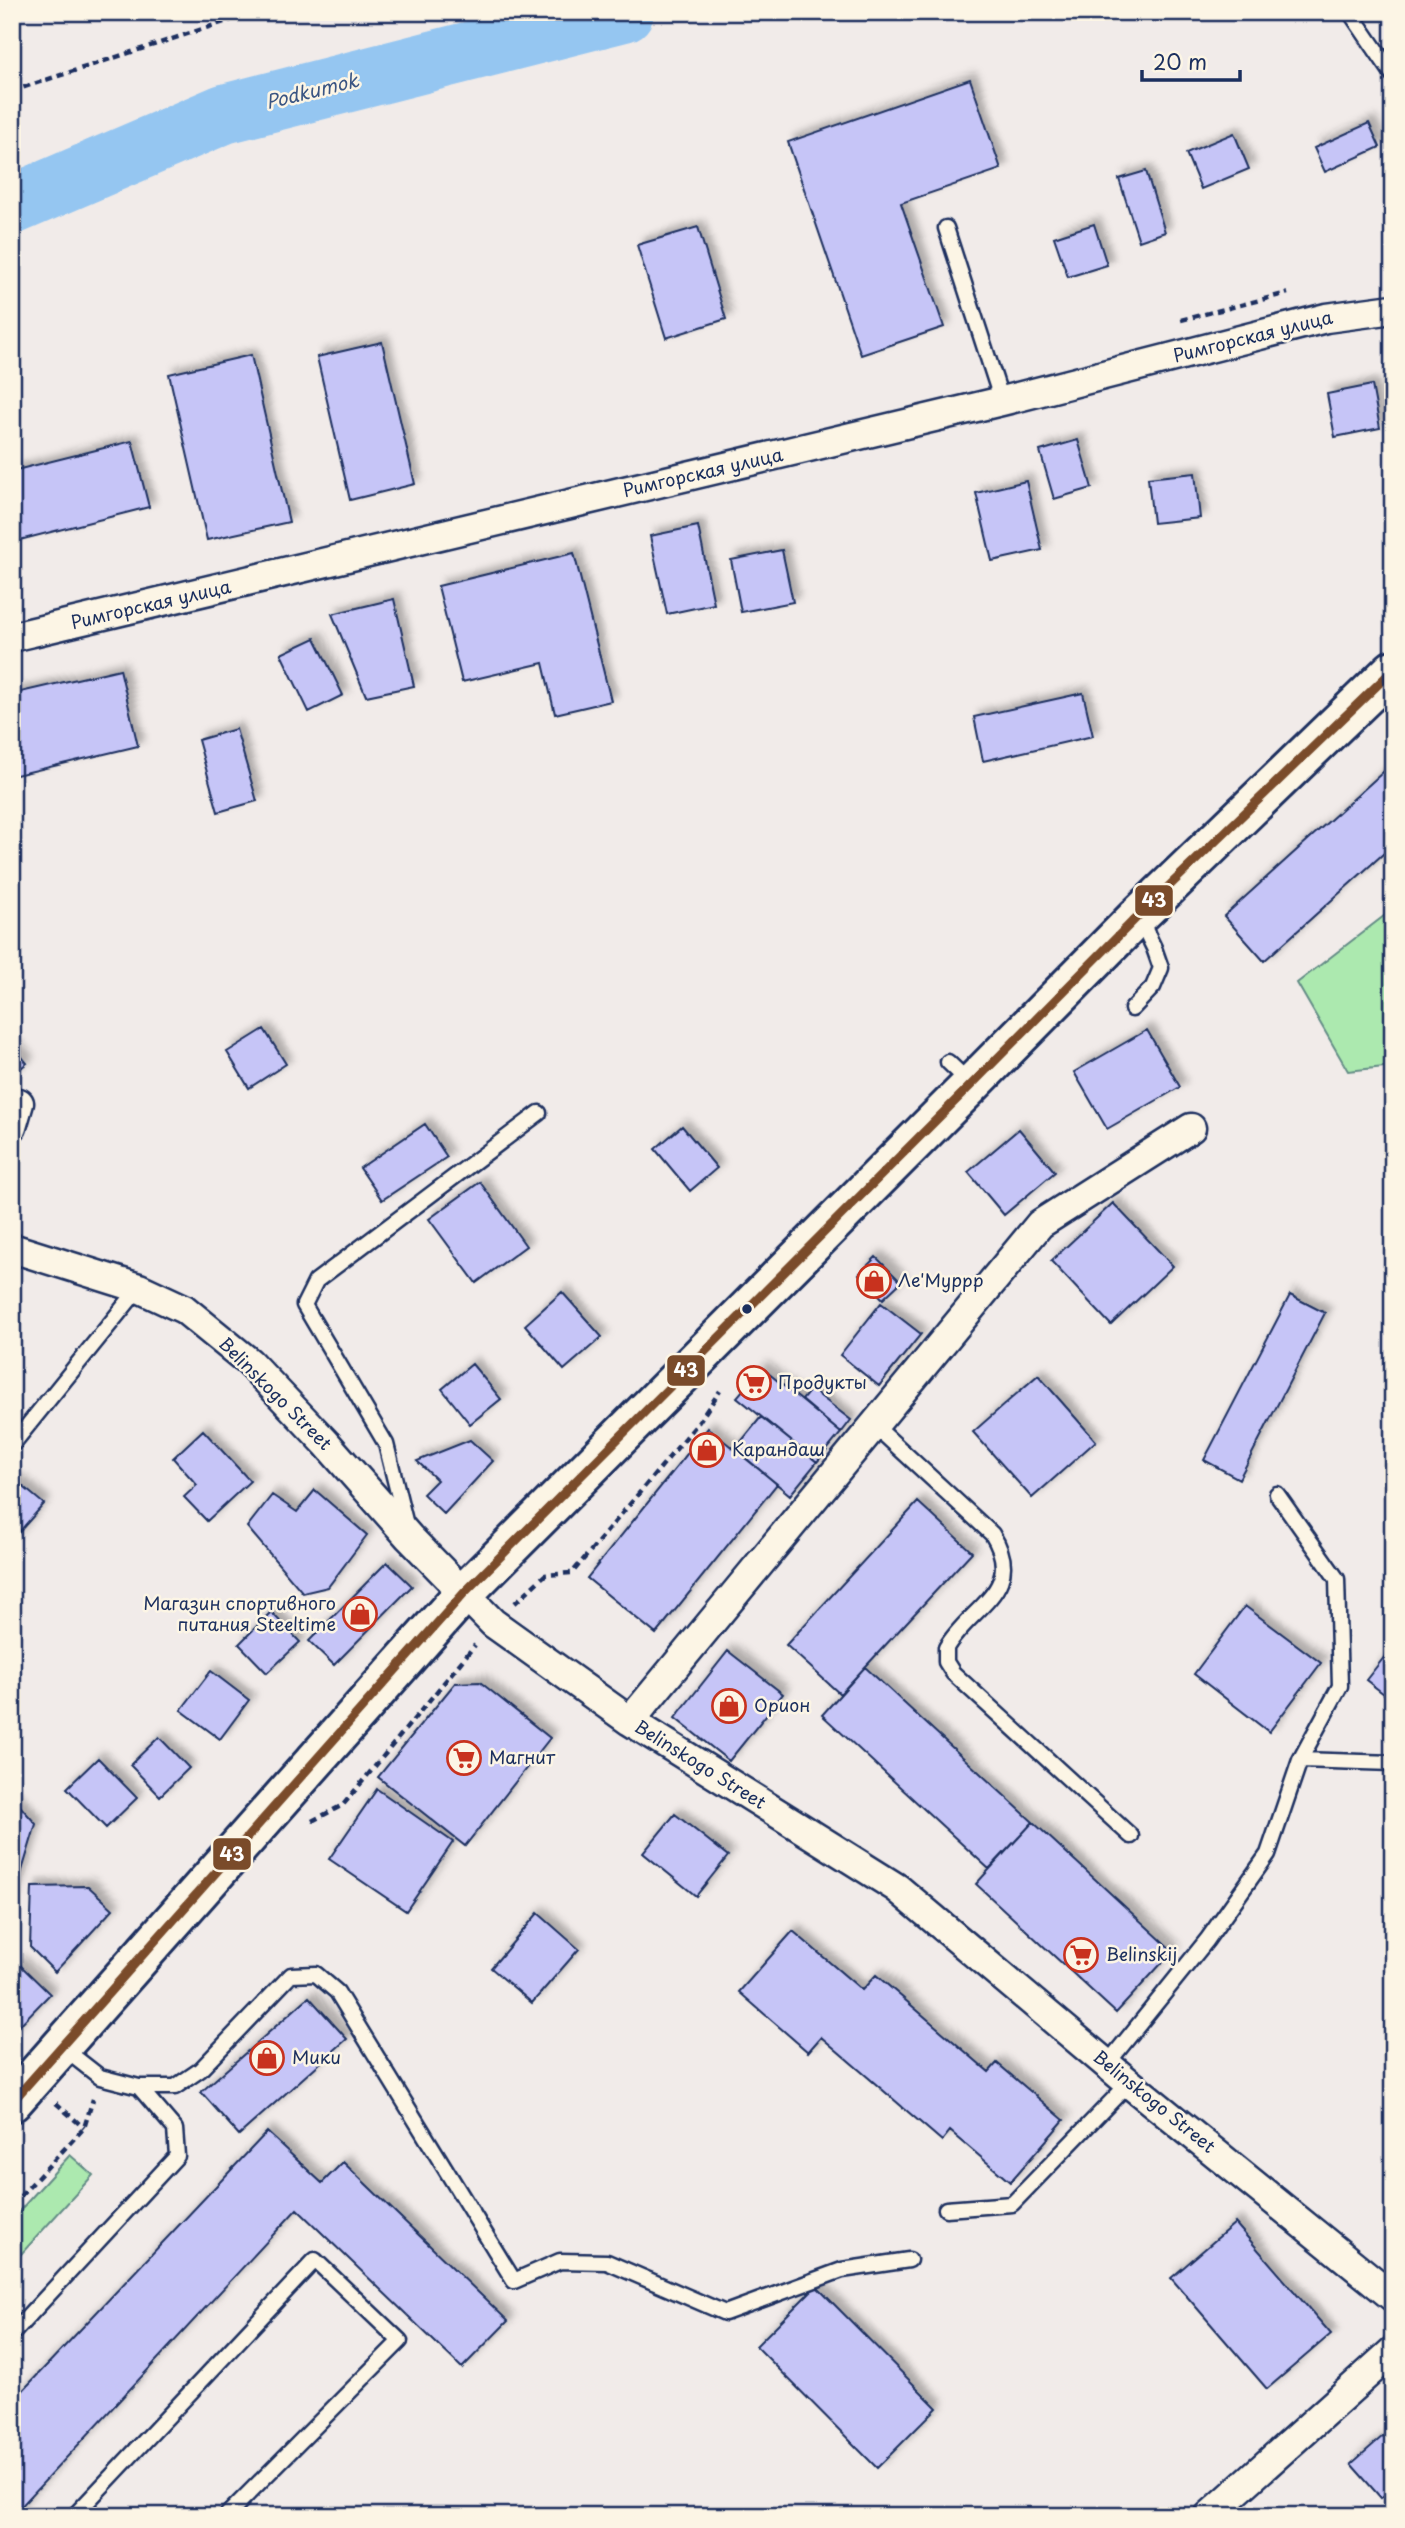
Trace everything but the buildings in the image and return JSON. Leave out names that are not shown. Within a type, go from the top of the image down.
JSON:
[{"type":"main road","points":[[12,2102],[464,1593],[960,1073],[1138,916],[1393,670]]},
{"type":"street","name":"Римгорская улица","points":[[12,637],[1002,401],[1326,318],[1393,309]]},
{"type":"street","points":[[630,1721],[1040,1224],[1191,1128]]},
{"type":"street","name":"Belinskogo Street","points":[[12,1248],[139,1288],[184,1309],[249,1362],[326,1443],[409,1537],[493,1623],[630,1721],[897,1888],[1129,2083],[1393,2297]]},
{"type":"street","points":[[1209,2516],[1393,2351]]},
{"type":"lane","points":[[1350,12],[1393,75]]},
{"type":"lane","points":[[946,228],[1002,401]]},
{"type":"lane","points":[[1132,1009],[1153,987],[1161,968],[1138,916]]},
{"type":"lane","points":[[409,1537],[386,1444],[304,1305],[316,1281],[539,1113]]},
{"type":"lane","points":[[12,1445],[139,1288]]},
{"type":"lane","points":[[874,1425],[992,1534],[1002,1550],[1004,1569],[996,1592],[950,1641],[946,1648],[946,1662],[953,1672],[1131,1836]]},
{"type":"lane","points":[[1107,2064],[1207,1940],[1268,1854],[1300,1760],[1340,1686],[1337,1579],[1277,1494]]},
{"type":"lane","points":[[1300,1760],[1393,1763]]},
{"type":"lane","points":[[62,2048],[100,2077],[139,2087],[175,2087],[200,2070],[291,1975],[316,1974],[337,1992],[514,2281],[560,2261],[607,2262],[725,2312],[842,2270],[909,2260]]},
{"type":"lane","points":[[946,2209],[1012,2204],[1129,2083]]},
{"type":"lane","points":[[12,2334],[177,2156],[175,2129],[139,2087]]},
{"type":"lane","points":[[74,2516],[315,2259],[400,2342],[226,2516]]},
{"type":"path","points":[[12,91],[255,12]]},
{"type":"path","points":[[311,1822],[343,1805],[493,1623],[545,1575],[572,1573],[698,1423],[722,1387]]},
{"type":"path","points":[[12,2205],[84,2128],[100,2077]]},
{"type":"green space","points":[[1393,909],[1393,1066],[1348,1071],[1297,983]]},
{"type":"green space","points":[[70,2155],[93,2175],[12,2264],[12,2219]]},
{"type":"waterway","name":"Podkumok","points":[[12,205],[224,114],[624,12]]},
{"type":"transit line","name":"43","points":[[12,2102],[464,1593],[1138,916],[1393,670]]},
{"type":"place","name":"Ле'Муррр","points":[[874,1281]]},
{"type":"place","name":"Продукты","points":[[754,1383]]},
{"type":"place","name":"Карандаш","points":[[707,1450]]},
{"type":"place","name":"Магазин спортивного питания Steeltime","points":[[360,1614]]},
{"type":"place","name":"Орион","points":[[729,1706]]},
{"type":"place","name":"Магнит","points":[[464,1758]]},
{"type":"place","name":"Belinskij","points":[[1081,1955]]},
{"type":"place","name":"Мики","points":[[267,2058]]}]
